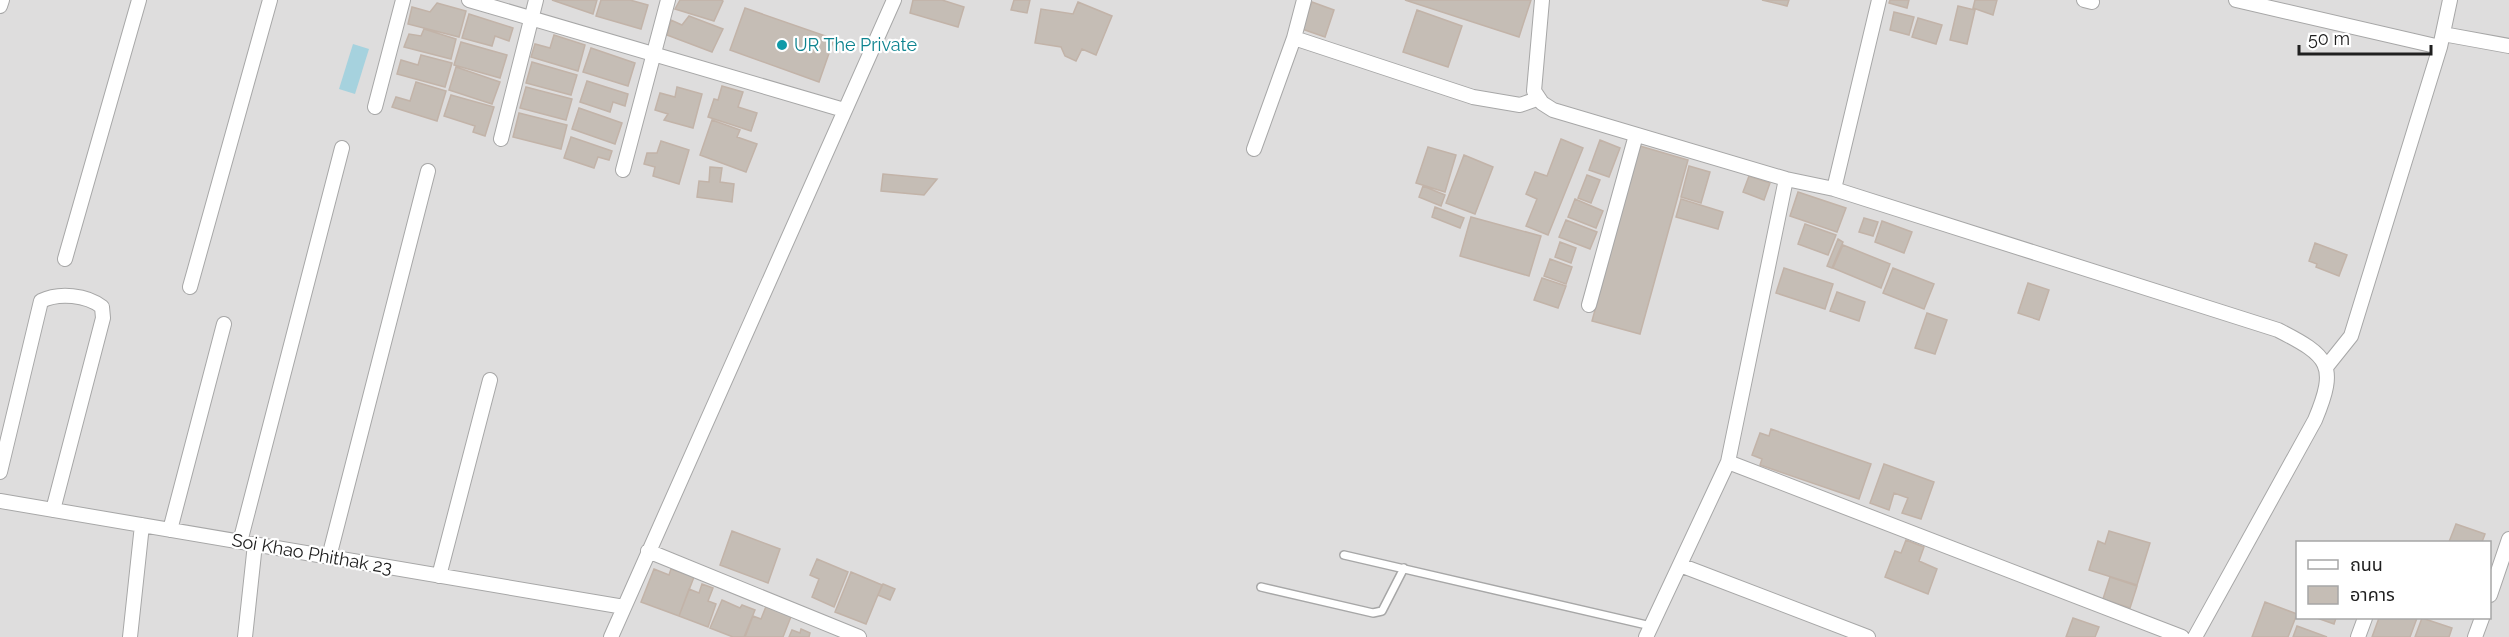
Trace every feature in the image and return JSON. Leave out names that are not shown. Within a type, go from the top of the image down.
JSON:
[{"type":"street","points":[[0,6],[2,0]]},
{"type":"street","points":[[64,259],[140,0]]},
{"type":"street","points":[[190,287],[270,0]]},
{"type":"street","points":[[375,107],[403,0]]},
{"type":"street","points":[[469,0],[844,110]]},
{"type":"street","points":[[501,139],[536,0]]},
{"type":"street","points":[[623,171],[668,0]]},
{"type":"street","points":[[611,637],[894,0]]},
{"type":"street","points":[[1254,150],[1294,38],[1304,0]]},
{"type":"street","points":[[1542,0],[1534,91],[1537,99],[1553,110],[1786,179],[1834,189],[2278,330],[2307,345],[2318,354],[2326,366],[2327,392],[2315,420],[2195,637]]},
{"type":"street","points":[[1834,189],[1878,0]]},
{"type":"street","points":[[2236,0],[2442,41],[2509,46]]},
{"type":"street","points":[[2326,366],[2351,336],[2442,41],[2450,0]]},
{"type":"street","points":[[1294,38],[1473,97],[1520,105],[1537,99]]},
{"type":"street","points":[[1589,305],[1636,135]]},
{"type":"street","points":[[240,542],[342,148]]},
{"type":"street","points":[[329,557],[428,171]]},
{"type":"street","points":[[1649,631],[1728,462],[1786,179]]},
{"type":"street","points":[[0,472],[41,301],[59,295],[95,301],[102,307],[103,318],[53,510]]},
{"type":"street","points":[[170,530],[224,324]]},
{"type":"street","points":[[439,576],[490,380]]},
{"type":"street","points":[[1728,462],[2182,637]]},
{"type":"street","name":"Soi Khao Phithak 23","points":[[0,501],[624,607]]},
{"type":"street","points":[[130,637],[142,525]]},
{"type":"street","points":[[2491,592],[2509,539]]},
{"type":"street","points":[[244,637],[255,544]]},
{"type":"street","points":[[648,551],[859,637]]},
{"type":"street","points":[[1680,565],[1868,637]]},
{"type":"street","points":[[2358,637],[2365,619]]},
{"type":"street","points":[[2475,637],[2482,619]]},
{"type":"lane","points":[[1344,555],[1404,568],[1649,631]]},
{"type":"lane","points":[[1261,587],[1373,613],[1383,611],[1404,568]]},
{"type":"shaded area","points":[[0,0],[2509,0],[2509,637],[0,637]]},
{"type":"water","points":[[353,44],[369,49],[355,94],[339,89]]},
{"type":"building","points":[[552,0],[597,0],[593,14]]},
{"type":"building","points":[[601,0],[630,0],[648,5],[641,29],[596,16]]},
{"type":"building","points":[[680,0],[723,1],[714,21],[675,9]]},
{"type":"building","points":[[913,0],[942,0],[964,7],[958,27],[910,13]]},
{"type":"building","points":[[1014,0],[1030,0],[1027,13],[1011,10]]},
{"type":"building","points":[[1405,0],[1531,0],[1519,37]]},
{"type":"building","points":[[1762,0],[1789,0],[1787,6]]},
{"type":"building","points":[[1890,0],[1909,0],[1907,8],[1889,3]]},
{"type":"building","points":[[1975,0],[1997,0],[1993,15],[1973,8]]},
{"type":"building","points":[[1078,2],[1112,16],[1096,55],[1082,49],[1076,61],[1065,56],[1061,47],[1035,43],[1041,9],[1073,14]]},
{"type":"building","points":[[1312,2],[1334,10],[1325,37],[1302,29]]},
{"type":"building","points":[[437,3],[466,11],[459,37],[408,24],[412,7],[430,12]]},
{"type":"building","points":[[1958,6],[1975,10],[1967,44],[1950,40]]},
{"type":"building","name":"UR The Private","points":[[745,8],[834,39],[819,82],[730,50]]},
{"type":"building","points":[[1417,10],[1462,26],[1448,67],[1403,52]]},
{"type":"building","points":[[1894,12],[1914,17],[1909,35],[1890,30]]},
{"type":"building","points":[[469,14],[513,28],[509,41],[495,36],[492,46],[462,38]]},
{"type":"building","points":[[689,16],[723,29],[712,52],[667,35],[671,20],[682,25]]},
{"type":"building","points":[[1918,18],[1942,25],[1936,44],[1912,37]]},
{"type":"building","points":[[424,29],[456,39],[451,59],[404,47],[409,34],[421,36]]},
{"type":"building","points":[[554,35],[585,45],[578,71],[531,57],[535,44],[550,48]]},
{"type":"building","points":[[461,42],[507,55],[500,78],[454,65]]},
{"type":"building","points":[[591,48],[635,63],[628,86],[583,72]]},
{"type":"building","points":[[421,55],[452,63],[445,87],[397,74],[401,60],[418,65]]},
{"type":"building","points":[[532,62],[577,75],[571,95],[526,83]]},
{"type":"building","points":[[456,67],[500,82],[492,104],[449,90]]},
{"type":"building","points":[[587,81],[628,94],[625,106],[613,102],[610,112],[580,102]]},
{"type":"building","points":[[416,82],[446,91],[437,121],[392,107],[396,97],[410,101]]},
{"type":"building","points":[[722,86],[743,92],[738,107],[757,113],[751,131],[708,117],[714,99],[718,100]]},
{"type":"building","points":[[526,87],[572,99],[566,120],[520,108]]},
{"type":"building","points":[[677,87],[702,94],[693,128],[664,120],[668,114],[655,110],[660,93],[675,97]]},
{"type":"building","points":[[451,95],[494,107],[485,136],[473,132],[475,126],[444,116]]},
{"type":"building","points":[[579,108],[622,123],[615,144],[572,129]]},
{"type":"building","points":[[519,113],[567,125],[561,149],[513,137]]},
{"type":"building","points":[[712,120],[740,130],[737,137],[757,144],[746,172],[700,155]]},
{"type":"building","points":[[571,137],[612,151],[609,160],[598,157],[594,168],[564,158]]},
{"type":"building","points":[[1561,139],[1583,148],[1548,235],[1526,226],[1537,199],[1526,194],[1535,172],[1547,176]]},
{"type":"building","points":[[1600,140],[1620,148],[1609,177],[1589,170]]},
{"type":"building","points":[[661,141],[689,150],[679,184],[653,176],[655,167],[644,164],[647,153],[657,153]]},
{"type":"building","points":[[1640,146],[1688,160],[1640,334],[1592,321]]},
{"type":"building","points":[[1428,147],[1456,155],[1445,192],[1416,183]]},
{"type":"building","points":[[1464,155],[1493,167],[1475,214],[1446,203]]},
{"type":"building","points":[[1689,166],[1710,172],[1701,203],[1681,197]]},
{"type":"building","points":[[710,167],[722,168],[720,182],[734,184],[732,202],[697,197],[699,181],[709,182]]},
{"type":"building","points":[[883,174],[937,179],[924,195],[881,191]]},
{"type":"building","points":[[1587,175],[1600,180],[1591,203],[1578,198]]},
{"type":"building","points":[[1749,176],[1770,183],[1764,200],[1743,192]]},
{"type":"building","points":[[1423,186],[1445,195],[1441,206],[1419,197]]},
{"type":"building","points":[[1798,192],[1846,208],[1837,232],[1790,216]]},
{"type":"building","points":[[1575,199],[1603,211],[1596,228],[1568,217]]},
{"type":"building","points":[[1681,199],[1723,212],[1718,229],[1676,217]]},
{"type":"building","points":[[1435,207],[1464,218],[1460,228],[1432,217]]},
{"type":"building","points":[[1471,217],[1541,236],[1529,276],[1460,256]]},
{"type":"building","points":[[1864,218],[1878,222],[1873,236],[1859,232]]},
{"type":"building","points":[[1566,220],[1597,232],[1590,249],[1559,237]]},
{"type":"building","points":[[1882,221],[1912,232],[1904,253],[1875,242]]},
{"type":"building","points":[[1805,224],[1836,235],[1828,255],[1798,244]]},
{"type":"building","points":[[1838,239],[1843,242],[1832,268],[1827,266]]},
{"type":"building","points":[[1560,242],[1576,248],[1571,263],[1555,257]]},
{"type":"building","points":[[2315,243],[2347,255],[2339,276],[2316,267],[2317,264],[2309,261]]},
{"type":"building","points":[[1843,245],[1890,264],[1881,288],[1833,268]]},
{"type":"building","points":[[1550,259],[1572,267],[1566,284],[1544,276]]},
{"type":"building","points":[[1784,268],[1833,284],[1825,309],[1776,293]]},
{"type":"building","points":[[1893,268],[1934,284],[1924,309],[1883,293]]},
{"type":"building","points":[[1542,278],[1566,286],[1558,308],[1534,300]]},
{"type":"building","points":[[2028,283],[2049,290],[2039,320],[2018,313]]},
{"type":"building","points":[[1837,292],[1865,302],[1859,321],[1830,311]]},
{"type":"building","points":[[1927,313],[1947,320],[1935,354],[1915,348]]},
{"type":"building","points":[[1771,429],[1871,464],[1859,499],[1760,465],[1762,459],[1752,455],[1760,433],[1769,436]]},
{"type":"building","points":[[1884,464],[1934,482],[1921,519],[1902,513],[1908,498],[1894,493],[1889,510],[1870,503]]},
{"type":"building","points":[[2456,524],[2485,534],[2482,541],[2449,541]]},
{"type":"building","points":[[732,531],[780,549],[768,583],[720,565]]},
{"type":"building","points":[[2109,531],[2150,543],[2137,585],[2089,570],[2098,541],[2105,544]]},
{"type":"building","points":[[1906,540],[1924,547],[1919,561],[1937,569],[1928,594],[1885,577],[1895,551],[1901,553]]},
{"type":"building","points":[[817,559],[848,572],[834,607],[812,597],[819,579],[810,575]]},
{"type":"building","points":[[654,569],[669,575],[671,569],[694,577],[679,616],[641,602]]},
{"type":"building","points":[[851,572],[882,585],[866,624],[835,612]]},
{"type":"building","points":[[2110,577],[2137,586],[2130,608],[2103,599]]},
{"type":"building","points":[[702,584],[713,588],[708,601],[716,604],[708,627],[679,616],[689,589],[699,593]]},
{"type":"building","points":[[883,584],[895,589],[890,600],[878,595]]},
{"type":"building","points":[[722,600],[740,608],[742,605],[755,610],[744,637],[733,637],[710,628]]},
{"type":"building","points":[[2265,602],[2296,614],[2288,637],[2252,637]]},
{"type":"building","points":[[767,604],[792,614],[783,637],[745,637],[753,616],[761,619]]},
{"type":"building","points":[[2073,618],[2099,627],[2095,637],[2066,637]]},
{"type":"building","points":[[2320,619],[2336,619],[2334,624]]},
{"type":"building","points":[[2379,619],[2417,619],[2410,637],[2372,637]]},
{"type":"building","points":[[2422,619],[2452,628],[2449,637],[2415,637]]},
{"type":"building","points":[[2297,626],[2327,637],[2293,637]]},
{"type":"building","points":[[801,629],[810,633],[809,637],[789,637],[792,630],[800,633]]},
{"type":"place","name":"UR The Private","points":[[782,45]]}]
